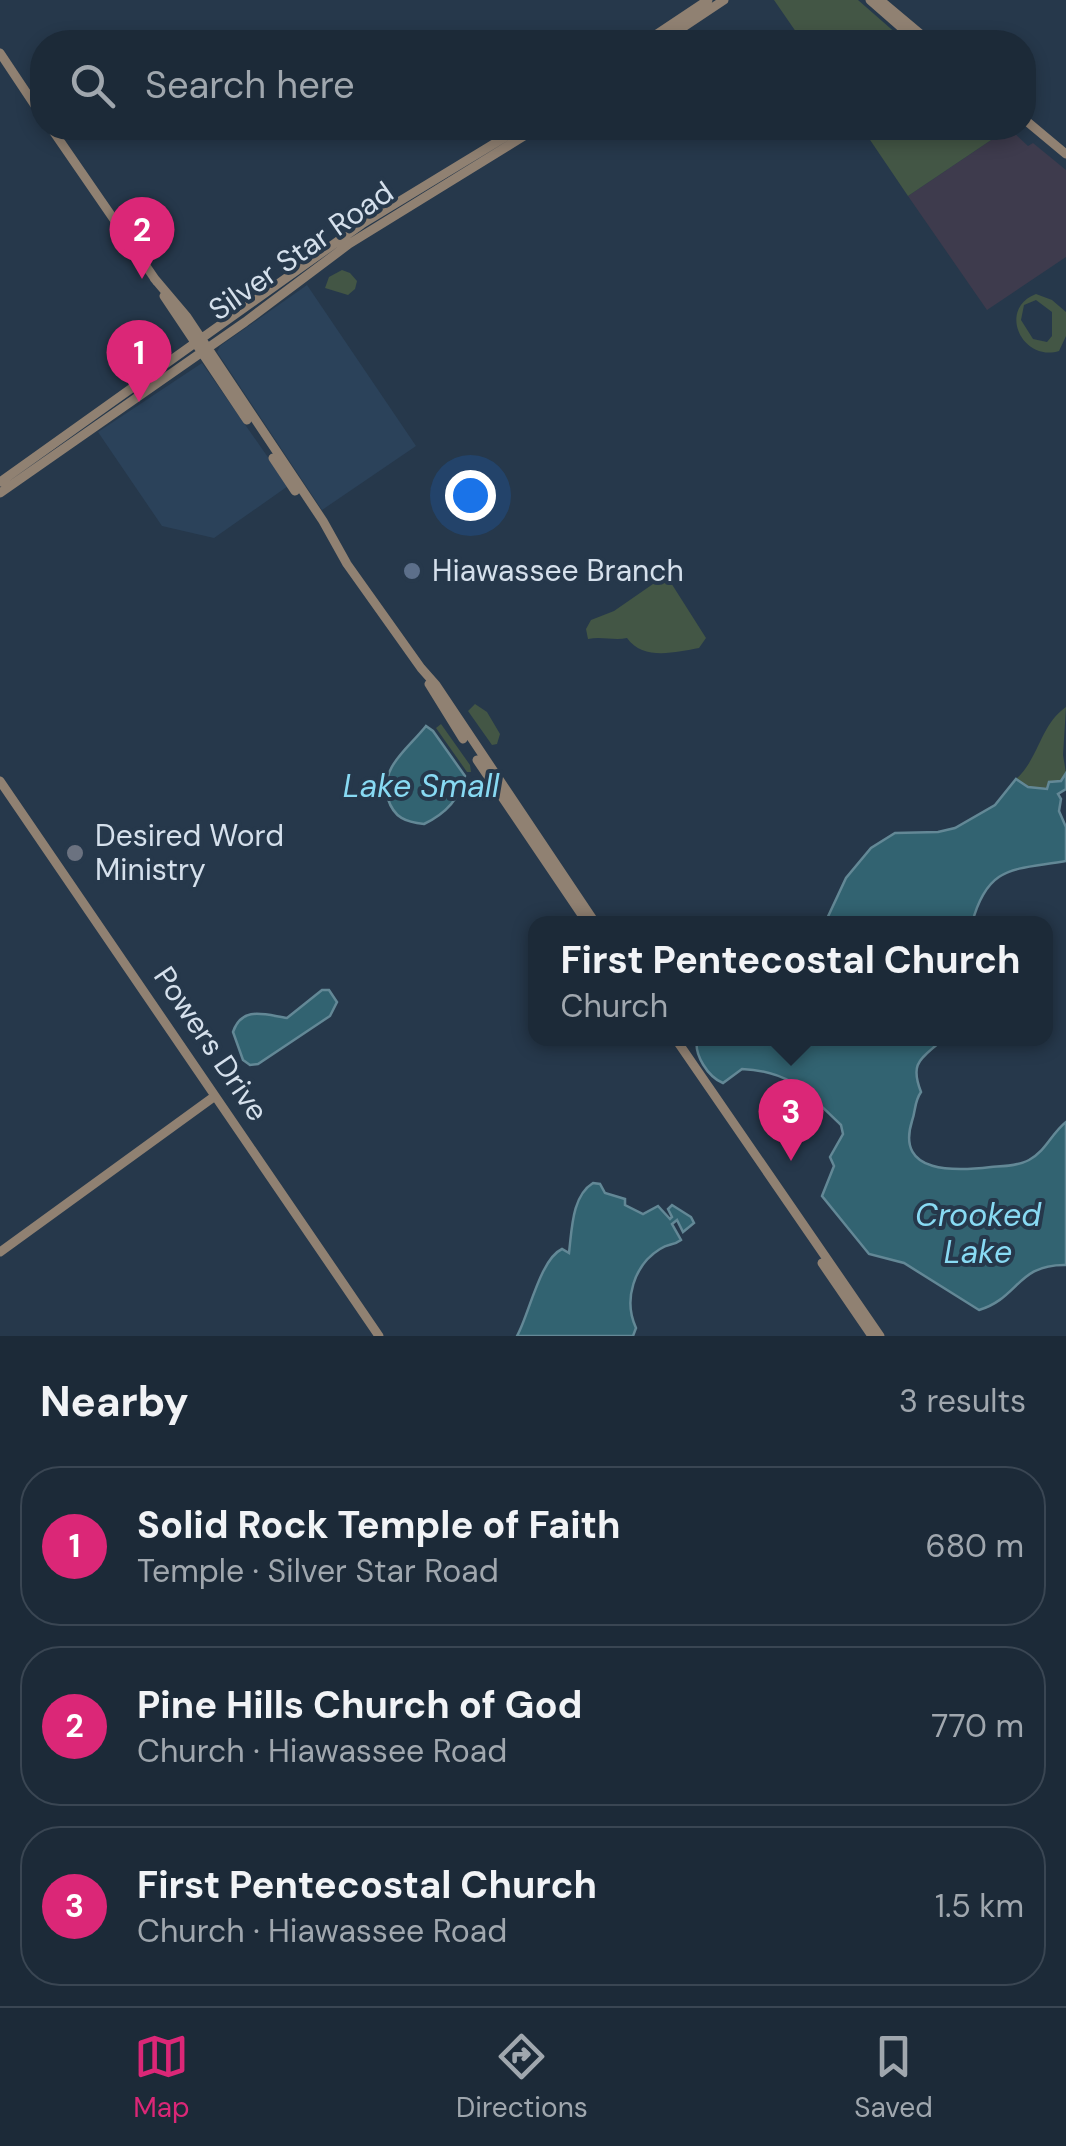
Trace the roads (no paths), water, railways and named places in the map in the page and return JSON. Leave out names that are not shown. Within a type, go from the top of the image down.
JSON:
[{"type":"street","points":[[664,30],[708,0]]},
{"type":"street","points":[[680,30],[720,0]]},
{"type":"street","points":[[870,0],[904,30]]},
{"type":"street","points":[[880,0],[916,30]]},
{"type":"street","points":[[0,53],[30,98]]},
{"type":"street","points":[[1036,133],[1066,157]]},
{"type":"street","points":[[58,140],[202,346],[318,524],[421,668],[457,730],[583,916]]},
{"type":"street","points":[[446,177],[494,149],[501,140]]},
{"type":"street","points":[[498,152],[510,140]]},
{"type":"street","name":"Silver Star Road","points":[[0,493],[98,424],[330,246],[411,193],[518,140]]},
{"type":"street","name":"Silver Star Road","points":[[0,482],[446,177]]},
{"type":"street","points":[[371,229],[411,193]]},
{"type":"street","points":[[98,424],[119,399]]},
{"type":"street","points":[[421,668],[591,916]]},
{"type":"street","name":"Powers Drive","points":[[0,781],[379,1336]]},
{"type":"street","points":[[677,1046],[876,1336]]},
{"type":"street","points":[[0,1252],[215,1096]]},
{"type":"water","name":"Lake Small","points":[[426,726],[465,776],[450,805],[424,824],[397,815],[386,788],[391,768]]},
{"type":"water","points":[[1066,773],[1066,789],[1058,794],[1059,811],[1066,827],[1066,861],[1006,873],[986,890],[974,916],[828,916],[846,878],[871,848],[895,833],[955,828],[995,805],[1016,779],[1028,787],[1047,789],[1049,782],[1061,781]]},
{"type":"water","points":[[322,990],[329,990],[337,1002],[330,1016],[258,1064],[250,1065],[243,1060],[233,1032],[242,1018],[263,1014],[287,1018]]},
{"type":"water","name":"Crooked Lake","points":[[697,1046],[935,1046],[917,1067],[921,1092],[909,1139],[912,1152],[932,1166],[947,1168],[1015,1165],[1035,1156],[1066,1122],[1066,1265],[1037,1270],[1003,1298],[979,1310],[904,1263],[869,1254],[822,1196],[834,1166],[830,1157],[843,1134],[841,1125],[786,1079],[742,1069],[723,1083],[707,1071]]},
{"type":"water","points":[[593,1183],[600,1184],[605,1193],[625,1199],[625,1205],[643,1214],[658,1206],[670,1219],[668,1209],[672,1205],[694,1223],[683,1232],[677,1220],[672,1224],[681,1240],[663,1247],[643,1264],[631,1295],[636,1328],[633,1336],[517,1336],[547,1264],[562,1249],[569,1253],[577,1204]]},
{"type":"place","name":"Pine Hills Church of God","points":[[142,279]]},
{"type":"place","name":"Solid Rock Temple of Faith","points":[[139,402]]},
{"type":"place","name":"Hiawassee Branch","points":[[412,571]]},
{"type":"place","name":"Desired Word Ministry","points":[[75,853]]},
{"type":"place","name":"First Pentecostal Church","points":[[791,1161]]}]
